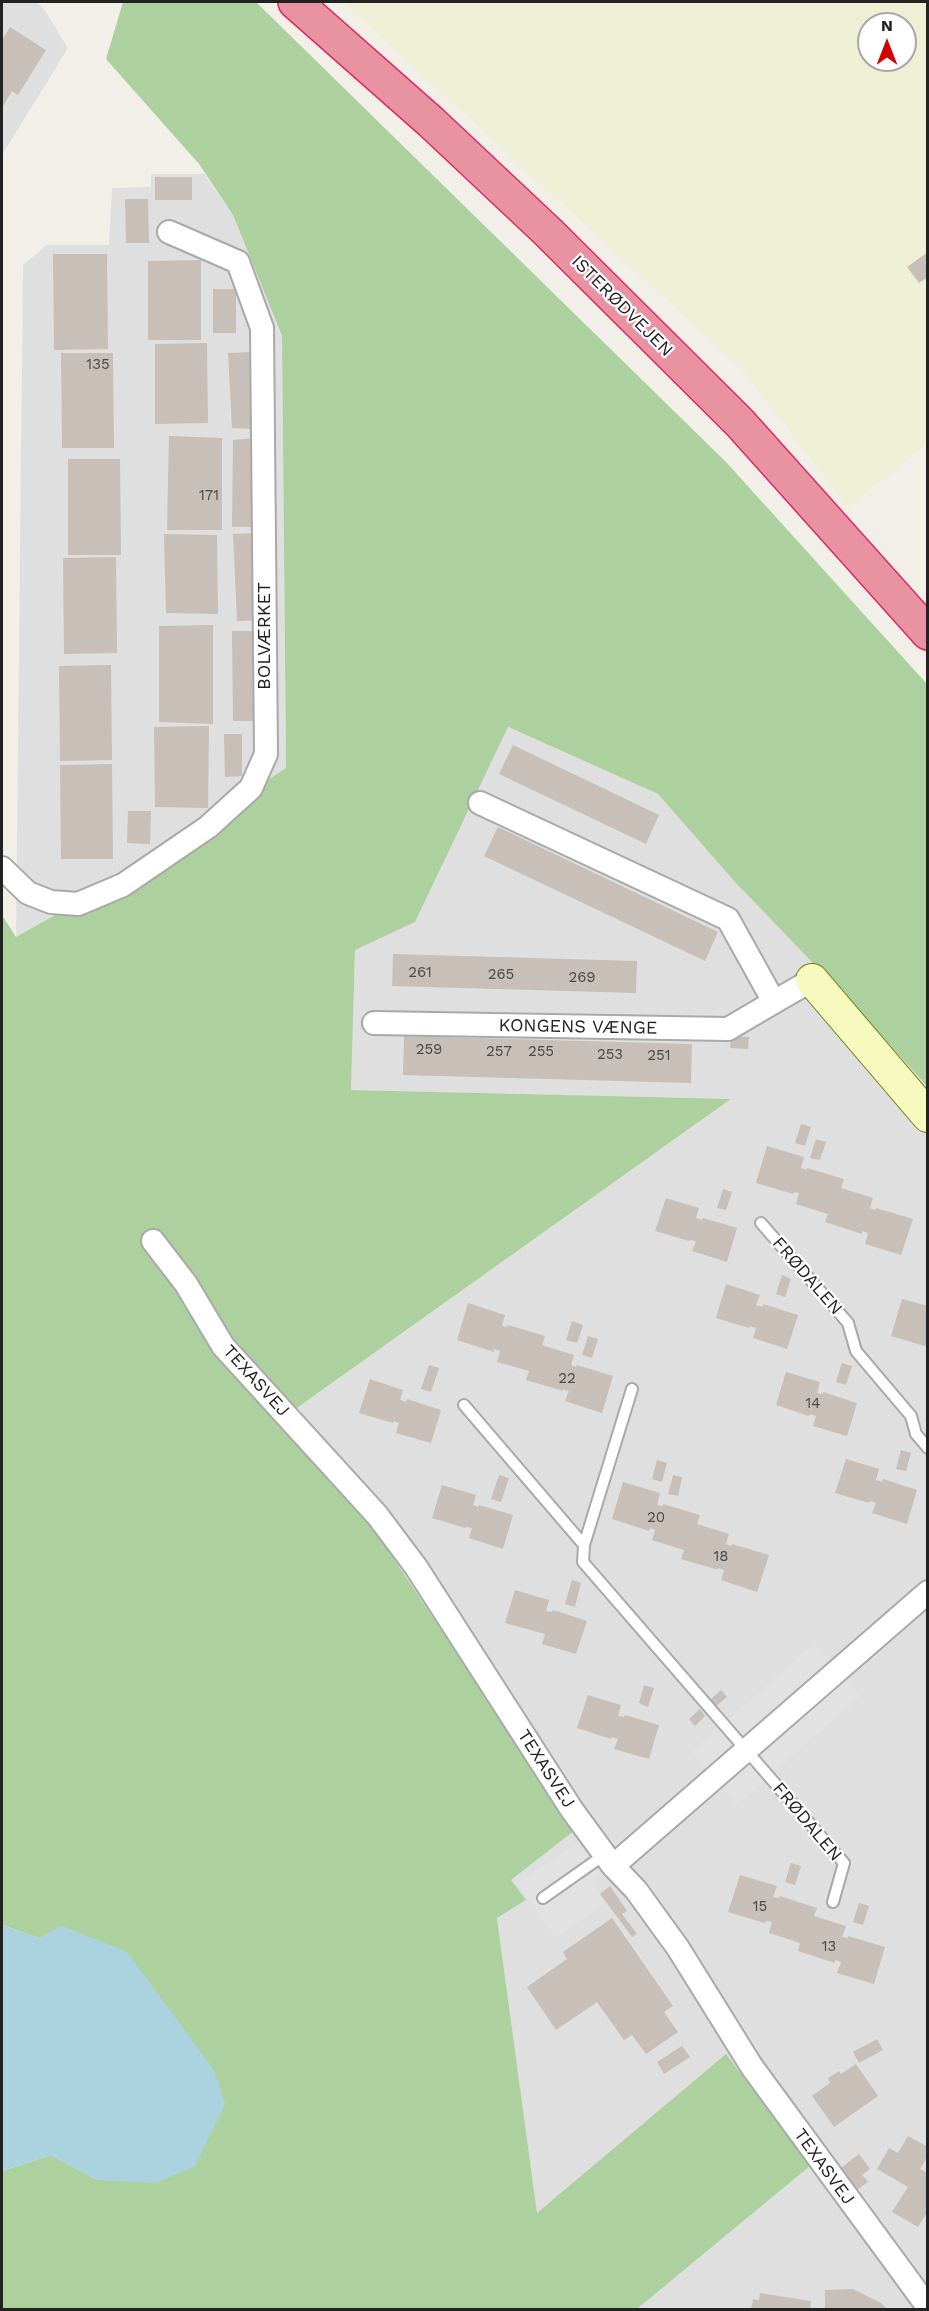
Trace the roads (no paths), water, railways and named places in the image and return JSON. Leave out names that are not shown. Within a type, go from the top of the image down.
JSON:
[{"type":"highway","name":"ISTERØDVEJEN","points":[[295,2],[431,122],[540,225],[715,398],[927,633]]},
{"type":"street","name":"BOLVÆRKET","points":[[2,868],[28,892],[51,902],[78,904],[123,885],[208,827],[251,788],[266,754],[262,328],[238,262],[169,232]]},
{"type":"street","points":[[480,803],[728,919],[774,1002]]},
{"type":"street","name":"KONGENS VÆNGE","points":[[374,1023],[728,1029],[812,980],[927,1116]]},
{"type":"street","name":"TEXASVEJ","points":[[153,1241],[186,1284],[223,1346],[377,1515],[416,1567],[572,1810],[609,1861],[636,1890],[678,1948],[765,2086],[927,2307]]},
{"type":"street","points":[[609,1861],[746,1750],[927,1592]]},
{"type":"lane","name":"FRØDALEN","points":[[761,1223],[848,1323],[856,1351],[911,1416],[915,1434],[927,1448]]},
{"type":"lane","points":[[585,1545],[632,1389]]},
{"type":"lane","name":"FRØDALEN","points":[[464,1405],[585,1545],[583,1562],[844,1863],[832,1902]]},
{"type":"lane","points":[[543,1898],[609,1861]]},
{"type":"water","points":[[2,1925],[39,1938],[62,1926],[127,1952],[214,2070],[225,2104],[195,2166],[156,2183],[97,2180],[51,2155],[2,2171]]}]
